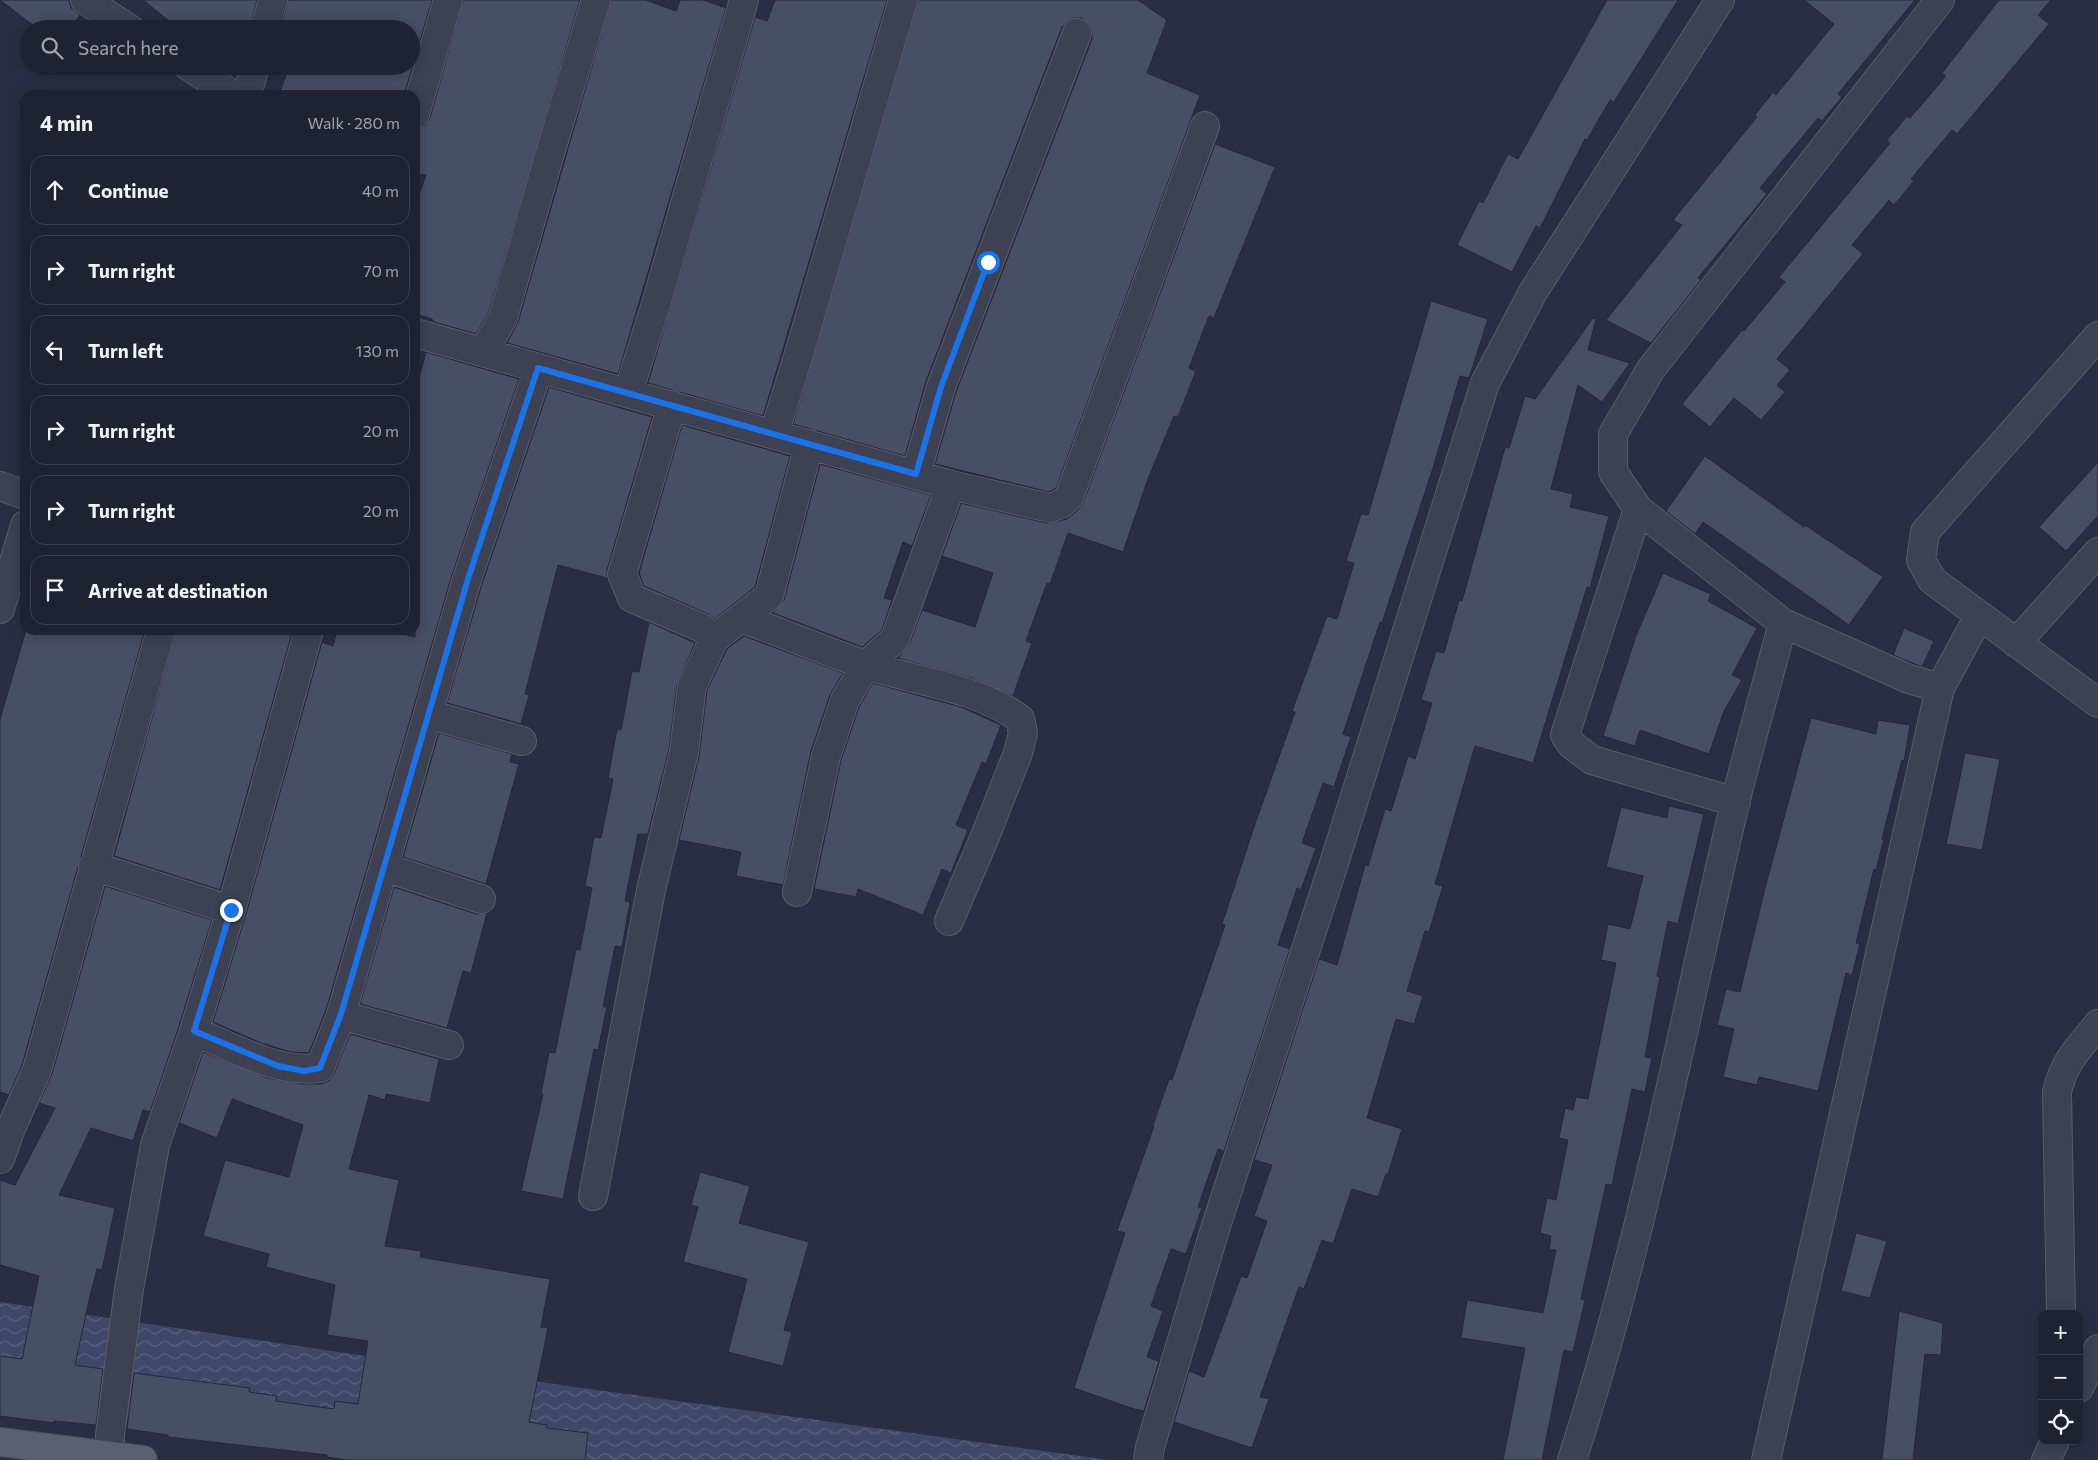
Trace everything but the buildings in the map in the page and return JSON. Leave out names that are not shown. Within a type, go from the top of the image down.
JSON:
[{"type":"main road","points":[[0,1442],[109,1450],[144,1460]]},
{"type":"street","points":[[85,0],[116,20]]},
{"type":"street","points":[[267,20],[273,0]]},
{"type":"street","points":[[420,97],[448,0]]},
{"type":"street","points":[[483,352],[503,318],[596,0]]},
{"type":"street","points":[[628,393],[656,304],[744,0]]},
{"type":"street","points":[[774,434],[903,0]]},
{"type":"street","points":[[1149,1454],[1216,1226],[1335,860],[1485,383],[1533,292],[1720,0]]},
{"type":"street","points":[[1940,0],[1651,369],[1614,434],[1613,472],[1638,509],[1783,623],[1909,679],[1940,688]]},
{"type":"street","points":[[916,474],[941,387],[1077,32]]},
{"type":"street","points":[[202,75],[225,90]]},
{"type":"street","points":[[248,90],[253,75]]},
{"type":"street","points":[[420,334],[951,484],[1050,508],[1061,504],[1069,497],[1205,126]]},
{"type":"street","points":[[2098,336],[1925,532],[1921,560],[1932,580],[1978,616],[2098,703]]},
{"type":"street","points":[[194,1031],[278,1066],[304,1071],[320,1068],[341,1014],[468,579],[538,368]]},
{"type":"street","points":[[672,405],[622,574],[632,598],[702,628],[714,639]]},
{"type":"street","points":[[593,1196],[651,890],[684,752],[692,686],[714,639],[769,596],[809,444]]},
{"type":"street","points":[[797,892],[826,756],[845,700],[866,665],[895,639],[951,484]]},
{"type":"street","points":[[0,486],[20,493]]},
{"type":"street","points":[[1638,509],[1565,735],[1571,744],[1592,760],[1736,802]]},
{"type":"street","points":[[0,609],[20,542]]},
{"type":"street","points":[[2016,644],[2098,552]]},
{"type":"street","points":[[1766,1460],[1940,688],[1978,616]]},
{"type":"street","points":[[741,618],[866,665],[970,694],[1005,708],[1020,719],[1023,733],[1018,753],[949,921]]},
{"type":"street","points":[[1572,1460],[1599,1376],[1636,1239],[1736,802],[1783,623]]},
{"type":"street","points":[[0,1159],[11,1128],[37,1070],[160,635]]},
{"type":"street","points":[[109,1450],[129,1290],[155,1145],[194,1031],[231,910],[307,635]]},
{"type":"street","points":[[428,714],[522,741]]},
{"type":"street","points":[[93,866],[231,910]]},
{"type":"street","points":[[384,867],[481,898]]},
{"type":"street","points":[[341,1014],[449,1045]]},
{"type":"street","points":[[2061,1310],[2058,1092],[2061,1076],[2068,1061],[2098,1024]]},
{"type":"street","points":[[2083,1374],[2098,1349]]},
{"type":"street","points":[[2046,1460],[2053,1445]]},
{"type":"water","points":[[0,1302],[575,1387],[1109,1460],[447,1460],[0,1400]]},
{"type":"route","points":[[231,910],[194,1031],[278,1066],[304,1071],[320,1068],[341,1014],[468,579],[538,368],[916,474],[941,387],[988,262]]}]
